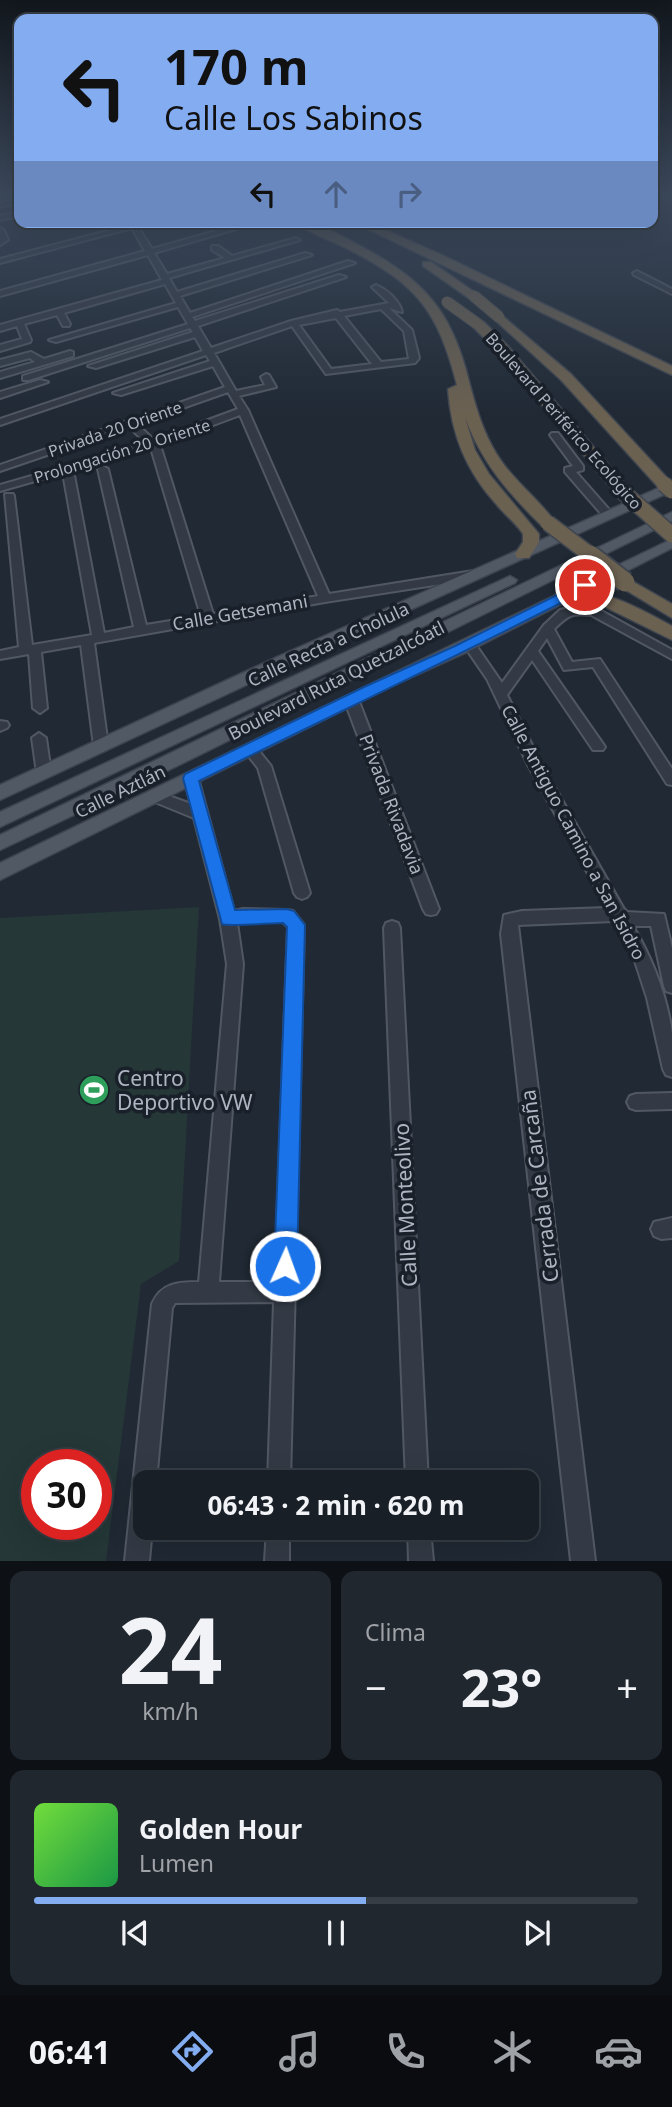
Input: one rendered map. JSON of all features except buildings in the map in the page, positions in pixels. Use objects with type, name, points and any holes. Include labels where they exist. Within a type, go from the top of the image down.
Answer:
[{"type":"highway","points":[[386,268],[428,300],[445,326]]},
{"type":"highway","name":"Boulevard Periférico Ecológico","points":[[399,268],[479,325],[509,356],[623,492],[672,539]]},
{"type":"highway","name":"Boulevard Periférico Ecológico","points":[[431,268],[474,296],[566,377],[669,487]]},
{"type":"highway","points":[[460,268],[672,371]]},
{"type":"highway","points":[[543,310],[498,300],[471,302],[449,312],[444,320],[477,430],[493,464],[515,492],[548,523],[625,582],[672,612]]},
{"type":"highway","points":[[575,325],[672,364]]},
{"type":"highway","points":[[458,370],[455,382],[456,407],[464,446],[480,474],[529,530],[531,542],[523,554]]},
{"type":"highway","points":[[564,595],[587,594],[604,598],[672,634]]},
{"type":"main road","name":"Calle Recta a Cholula","points":[[0,793],[283,661],[669,487]]},
{"type":"main road","name":"Calle Recta a Cholula","points":[[2,818],[672,504]]},
{"type":"main road","name":"Boulevard Ruta Quetzalcóatl","points":[[0,843],[135,781],[672,516]]},
{"type":"main road","points":[[594,553],[672,539]]},
{"type":"main road","name":"Calle Aztlán","points":[[0,872],[351,699],[469,645],[672,539]]},
{"type":"main road","points":[[411,626],[459,583]]},
{"type":"main road","points":[[383,658],[469,645]]},
{"type":"street","points":[[0,294],[94,268]]},
{"type":"street","points":[[159,268],[243,410],[325,598]]},
{"type":"street","points":[[0,328],[201,268]]},
{"type":"street","points":[[175,295],[265,268]]},
{"type":"street","points":[[0,375],[333,268]]},
{"type":"street","points":[[26,273],[40,283]]},
{"type":"street","points":[[637,273],[672,292]]},
{"type":"street","points":[[53,340],[187,314],[342,277]]},
{"type":"street","points":[[293,323],[329,372],[412,361],[415,358],[408,330],[396,304],[376,287]]},
{"type":"street","points":[[0,422],[293,323],[396,304]]},
{"type":"street","points":[[382,306],[408,330]]},
{"type":"street","points":[[59,311],[66,324]]},
{"type":"street","points":[[337,313],[379,366]]},
{"type":"street","points":[[26,378],[187,314]]},
{"type":"street","points":[[0,348],[27,340],[19,322]]},
{"type":"street","points":[[0,396],[198,333]]},
{"type":"street","points":[[0,363],[31,355],[41,362]]},
{"type":"street","points":[[118,393],[214,363]]},
{"type":"street","name":"Privada 20 Oriente","points":[[0,468],[231,391],[271,387],[266,377]]},
{"type":"street","name":"Prolongación 20 Oriente","points":[[5,492],[63,469],[155,444],[243,410]]},
{"type":"street","points":[[131,423],[155,444],[208,618]]},
{"type":"street","points":[[555,435],[579,468],[569,470],[608,516]]},
{"type":"street","points":[[45,453],[63,469],[93,638],[101,746]]},
{"type":"street","points":[[103,469],[141,630]]},
{"type":"street","points":[[5,492],[40,708]]},
{"type":"street","name":"Calle Getsemani","points":[[0,655],[481,573]]},
{"type":"street","points":[[501,694],[548,628],[564,613],[577,610],[594,612],[672,655]]},
{"type":"street","points":[[548,628],[568,667],[596,662],[672,779]]},
{"type":"street","name":"Calle Antiguo Camino a San Isidro","points":[[469,645],[493,678],[534,763],[641,954],[671,1060]]},
{"type":"street","points":[[531,650],[598,747]]},
{"type":"street","name":"Privada Rivadavia","points":[[351,699],[431,909]]},
{"type":"street","points":[[39,738],[44,773]]},
{"type":"street","points":[[250,749],[264,766],[302,893]]},
{"type":"street","points":[[191,778],[234,950],[235,983],[208,1292]]},
{"type":"street","points":[[155,796],[200,814]]},
{"type":"street","points":[[228,919],[243,915],[287,916],[293,919],[296,925],[279,1470]]},
{"type":"street","points":[[621,916],[658,919],[672,986]]},
{"type":"street","name":"Cerrada de Carcaña","points":[[583,1561],[509,934],[510,920],[522,917],[621,916]]},
{"type":"street","name":"Calle Monteolivo","points":[[392,928],[416,1470]]},
{"type":"street","points":[[636,1102],[672,1101]]},
{"type":"street","points":[[137,1561],[162,1304],[168,1296],[178,1292],[285,1292]]},
{"type":"street","points":[[277,1561],[278,1540]]},
{"type":"street","points":[[420,1540],[421,1561]]},
{"type":"shaded area","name":"Centro Deportivo VW","points":[[199,907],[179,1261],[141,1284],[112,1514],[112,1449],[21,1449],[21,1540],[109,1540],[106,1561],[0,1561],[0,918]]},
{"type":"place","name":"Centro Deportivo VW","points":[[94,1090]]},
{"type":"route","points":[[285,1266],[296,925],[293,919],[287,916],[243,915],[228,919],[191,778],[369,690],[460,649],[585,585]]}]
